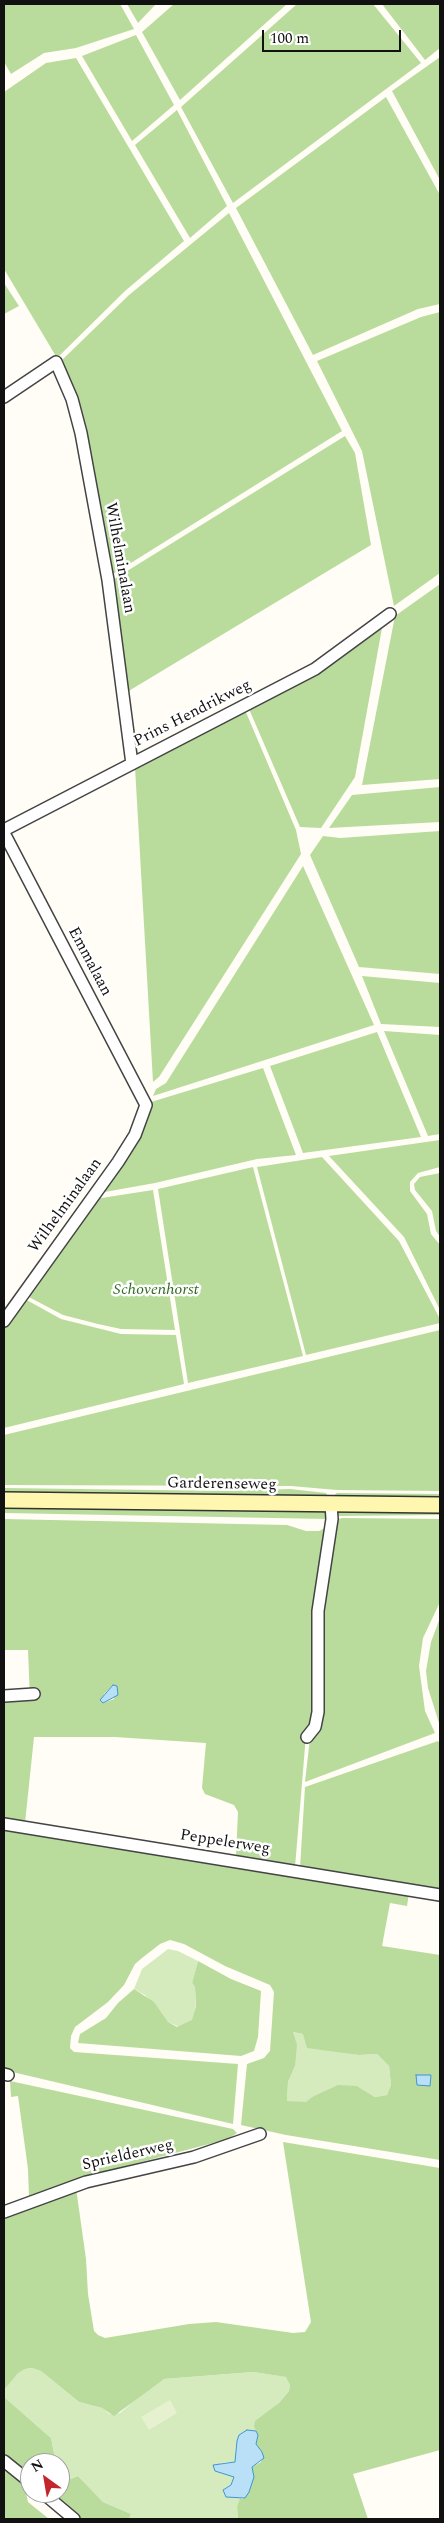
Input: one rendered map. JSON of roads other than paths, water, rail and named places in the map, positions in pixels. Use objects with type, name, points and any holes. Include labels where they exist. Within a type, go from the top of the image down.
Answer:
[{"type":"main road","name":"Garderenseweg","points":[[4,1500],[440,1505]]},
{"type":"street","name":"Wilhelminalaan","points":[[4,397],[56,362],[72,400],[81,433],[108,580],[132,764]]},
{"type":"street","name":"Prins Hendrikweg","points":[[4,832],[316,669],[390,614]]},
{"type":"street","name":"Emmalaan","points":[[4,832],[146,1105]]},
{"type":"street","name":"Wilhelminalaan","points":[[4,1322],[118,1162],[135,1135],[146,1105]]},
{"type":"street","points":[[308,1737],[314,1727],[318,1712],[318,1611],[332,1519],[331,1504]]},
{"type":"street","points":[[4,1696],[34,1694]]},
{"type":"street","name":"Peppelerweg","points":[[4,1824],[440,1895]]},
{"type":"street","name":"Sprielderweg","points":[[4,2212],[86,2182],[194,2157],[260,2134]]},
{"type":"street","points":[[4,2461],[20,2474]]},
{"type":"street","points":[[54,2503],[74,2519]]},
{"type":"water","points":[[113,1685],[117,1686],[118,1695],[103,1703],[100,1700]]},
{"type":"water","points":[[416,2075],[431,2075],[430,2086],[417,2085]]},
{"type":"water","points":[[247,2430],[256,2431],[258,2435],[256,2444],[264,2458],[252,2467],[254,2477],[245,2498],[226,2497],[223,2490],[231,2485],[234,2477],[215,2471],[213,2465],[235,2462],[239,2435]]},
{"type":"park label","name":"Schovenhorst","points":[[156,1291]]}]
